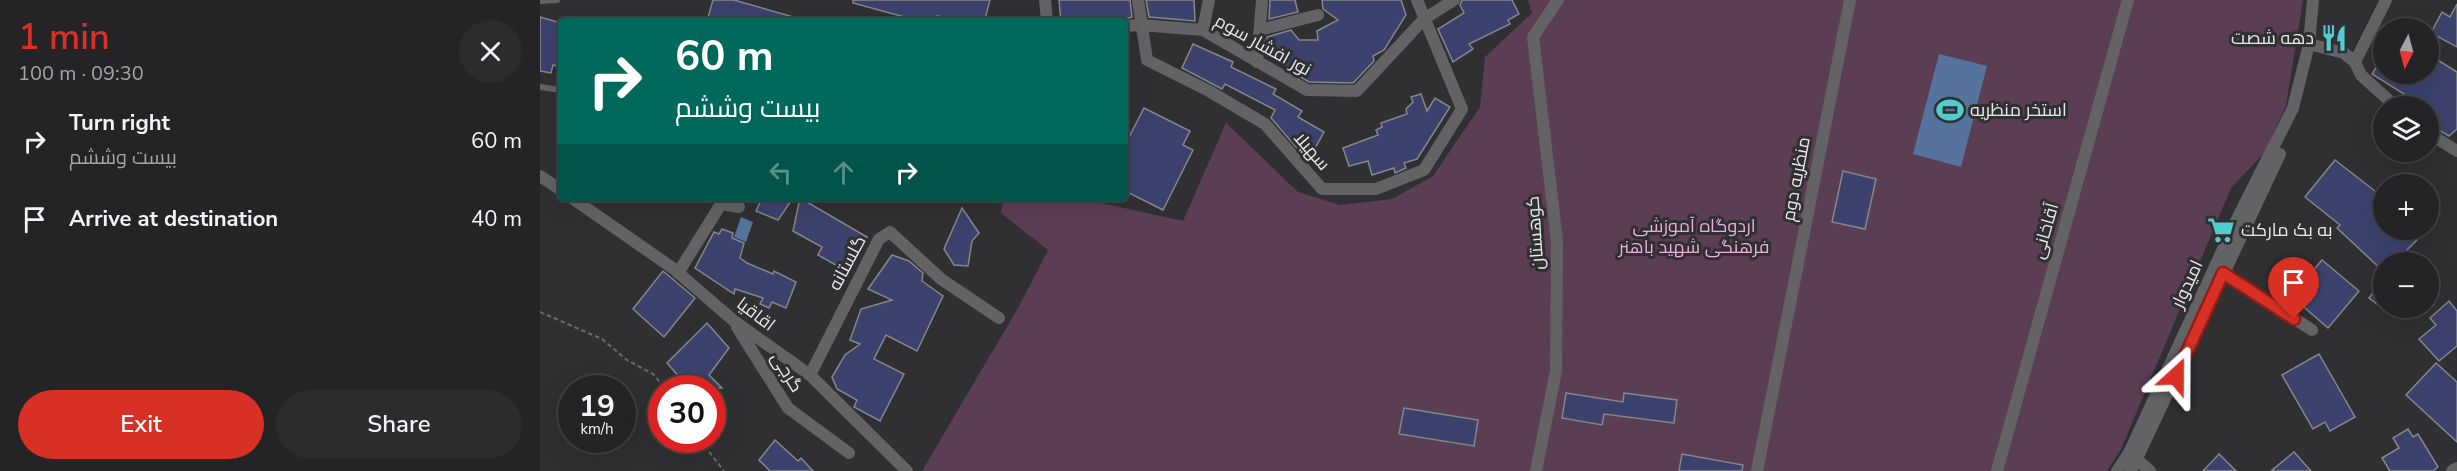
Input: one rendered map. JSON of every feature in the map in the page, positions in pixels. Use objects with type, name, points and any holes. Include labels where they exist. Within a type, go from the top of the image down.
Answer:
[{"type":"street","points":[[1045,0],[1047,18]]},
{"type":"street","points":[[1138,0],[1140,25]]},
{"type":"street","points":[[1203,30],[1209,0]]},
{"type":"street","points":[[1257,62],[1262,0]]},
{"type":"street","name":"سهیلا","points":[[1140,25],[1147,60],[1209,91],[1264,124],[1322,189],[1376,189],[1424,170],[1462,109],[1417,0]]},
{"type":"street","name":"نور افشار سوم","points":[[1128,27],[1140,25],[1203,30],[1307,90],[1357,91],[1424,19],[1454,0]]},
{"type":"street","name":"کوهستان","points":[[1536,471],[1556,371],[1557,241],[1533,38],[1558,0]]},
{"type":"street","name":"منظریه دوم","points":[[1757,471],[1850,0]]},
{"type":"street","name":"آقاخانی","points":[[1997,471],[2128,0]]},
{"type":"street","name":"امیدوار","points":[[2118,471],[2134,456],[2223,273],[2297,110],[2313,45],[2313,0]]},
{"type":"street","points":[[2355,62],[2386,0]]},
{"type":"street","points":[[1260,30],[1318,15]]},
{"type":"street","points":[[2313,45],[2344,53],[2355,62],[2361,75],[2384,96]]},
{"type":"street","name":"امیدوار","points":[[2131,471],[2134,456],[2235,224],[2297,110]]},
{"type":"street","points":[[2439,140],[2457,151]]},
{"type":"street","points":[[540,176],[558,188]]},
{"type":"street","name":"اقاقیا","points":[[576,201],[678,273],[734,321],[810,375],[907,471]]},
{"type":"street","points":[[678,273],[721,204],[739,207]]},
{"type":"street","name":"گلستانه","points":[[810,375],[879,239],[890,232],[941,279],[999,318]]},
{"type":"street","points":[[2223,273],[2312,330]]},
{"type":"street","name":"گرجی","points":[[734,321],[788,408],[849,453]]},
{"type":"street","points":[[2134,456],[2150,471]]},
{"type":"street","points":[[2452,471],[2457,468]]},
{"type":"lane","points":[[540,1],[557,0]]},
{"type":"lane","points":[[540,87],[558,90]]},
{"type":"path","points":[[540,312],[602,339],[627,360],[654,375]]},
{"type":"path","points":[[710,453],[724,471]]},
{"type":"green space","name":"اردوگاه آموزشی فرهنگی شهید باهنر","points":[[1528,0],[2303,0],[2286,105],[2265,152],[2231,188],[2121,449],[2107,471],[922,471],[1018,308],[1048,250],[1001,213],[1003,201],[1093,201],[1183,221],[1226,123],[1298,192],[1340,205],[1392,199],[1433,176],[1480,107],[1485,57],[1532,13]]},
{"type":"water","name":"استخر منظریه","points":[[1939,54],[1987,66],[1961,167],[1913,154]]},
{"type":"water","points":[[741,217],[753,222],[746,242],[734,237]]},
{"type":"building","points":[[713,0],[734,0],[797,18],[708,18]]},
{"type":"building","points":[[853,0],[990,0],[985,18],[937,16],[936,18],[908,18],[853,3]]},
{"type":"building","points":[[1059,0],[1130,0],[1132,17],[1128,18],[1061,18]]},
{"type":"building","points":[[1146,0],[1194,0],[1195,21],[1149,17]]},
{"type":"building","points":[[1270,0],[1295,0],[1298,12],[1269,19]]},
{"type":"building","points":[[1322,0],[1401,0],[1406,15],[1384,50],[1373,56],[1374,61],[1353,83],[1309,82],[1294,73],[1267,46],[1267,37],[1291,30],[1299,40],[1318,40],[1317,31],[1338,20],[1323,9]]},
{"type":"building","points":[[1462,0],[1512,0],[1519,14],[1508,20],[1510,24],[1469,44],[1473,49],[1453,62],[1438,29],[1464,13],[1460,5]]},
{"type":"building","points":[[2457,4],[2457,47],[2439,37],[2439,18],[2442,12],[2450,17]]},
{"type":"building","points":[[540,17],[558,22],[558,66],[553,65],[551,73],[540,71]]},
{"type":"building","points":[[1193,44],[1233,62],[1231,67],[1276,89],[1273,94],[1302,111],[1298,117],[1324,132],[1308,161],[1271,118],[1275,110],[1225,84],[1222,89],[1182,68]]},
{"type":"building","points":[[2439,61],[2457,72],[2457,129],[2449,136],[2439,130],[2439,96],[2407,96],[2388,84],[2439,84]]},
{"type":"building","points":[[1421,94],[1427,111],[1435,98],[1450,107],[1417,159],[1404,163],[1406,168],[1395,173],[1394,168],[1372,175],[1368,161],[1349,166],[1343,148],[1378,135],[1376,130],[1382,127],[1381,123],[1407,114],[1406,109],[1413,102],[1411,97]]},
{"type":"building","points":[[1144,108],[1190,131],[1183,145],[1193,150],[1163,210],[1128,192],[1128,139]]},
{"type":"building","points":[[2335,160],[2373,189],[2373,240],[2417,240],[2405,252],[2373,252],[2373,262],[2337,228],[2340,225],[2305,197]]},
{"type":"building","points":[[1843,171],[1876,179],[1865,229],[1832,222]]},
{"type":"building","points":[[761,201],[791,201],[778,220],[756,211]]},
{"type":"building","points":[[799,201],[805,201],[867,237],[854,264],[845,261],[841,268],[818,255],[822,247],[793,231]]},
{"type":"building","points":[[962,208],[979,233],[972,241],[968,266],[954,265],[944,249]]},
{"type":"building","points":[[722,229],[733,233],[732,238],[744,243],[740,258],[747,263],[773,274],[774,271],[796,282],[786,308],[772,302],[769,308],[760,304],[763,298],[735,289],[734,294],[695,268],[714,232],[719,234]]},
{"type":"building","points":[[892,255],[909,261],[923,273],[922,281],[943,296],[917,351],[886,335],[874,359],[904,374],[880,421],[854,407],[857,400],[837,389],[832,377],[845,355],[860,344],[850,340],[861,309],[892,300],[868,289]]},
{"type":"building","points":[[2322,260],[2359,291],[2328,328],[2291,296]]},
{"type":"building","points":[[663,271],[695,298],[664,337],[633,309]]},
{"type":"building","points":[[2449,301],[2457,311],[2457,346],[2439,361],[2419,339],[2436,325],[2430,318],[2439,318],[2439,310]]},
{"type":"building","points":[[707,323],[729,348],[709,375],[678,375],[667,363]]},
{"type":"building","points":[[2319,354],[2355,417],[2330,431],[2325,422],[2313,429],[2282,375]]},
{"type":"building","points":[[2436,363],[2457,382],[2457,442],[2406,395]]},
{"type":"building","points":[[1566,393],[1623,402],[1624,393],[1677,400],[1674,423],[1604,414],[1602,425],[1562,418]]},
{"type":"building","points":[[1404,408],[1478,420],[1474,446],[1399,434]]},
{"type":"building","points":[[2408,429],[2413,437],[2418,434],[2438,467],[2433,471],[2390,471],[2382,458],[2399,448],[2393,438]]},
{"type":"building","points":[[775,440],[798,461],[801,458],[813,471],[770,471],[759,460]]},
{"type":"building","points":[[2294,452],[2311,471],[2271,471]]},
{"type":"building","points":[[1682,454],[1743,465],[1742,471],[1679,471]]},
{"type":"building","points":[[2219,454],[2236,471],[2203,471]]},
{"type":"place","name":"دهه شصت","points":[[2334,38]]},
{"type":"place","name":"استخر منظریه","points":[[1950,110]]},
{"type":"place","name":"به بک مارکت","points":[[2221,230]]},
{"type":"route","points":[[2176,376],[2223,273],[2294,319]]}]
